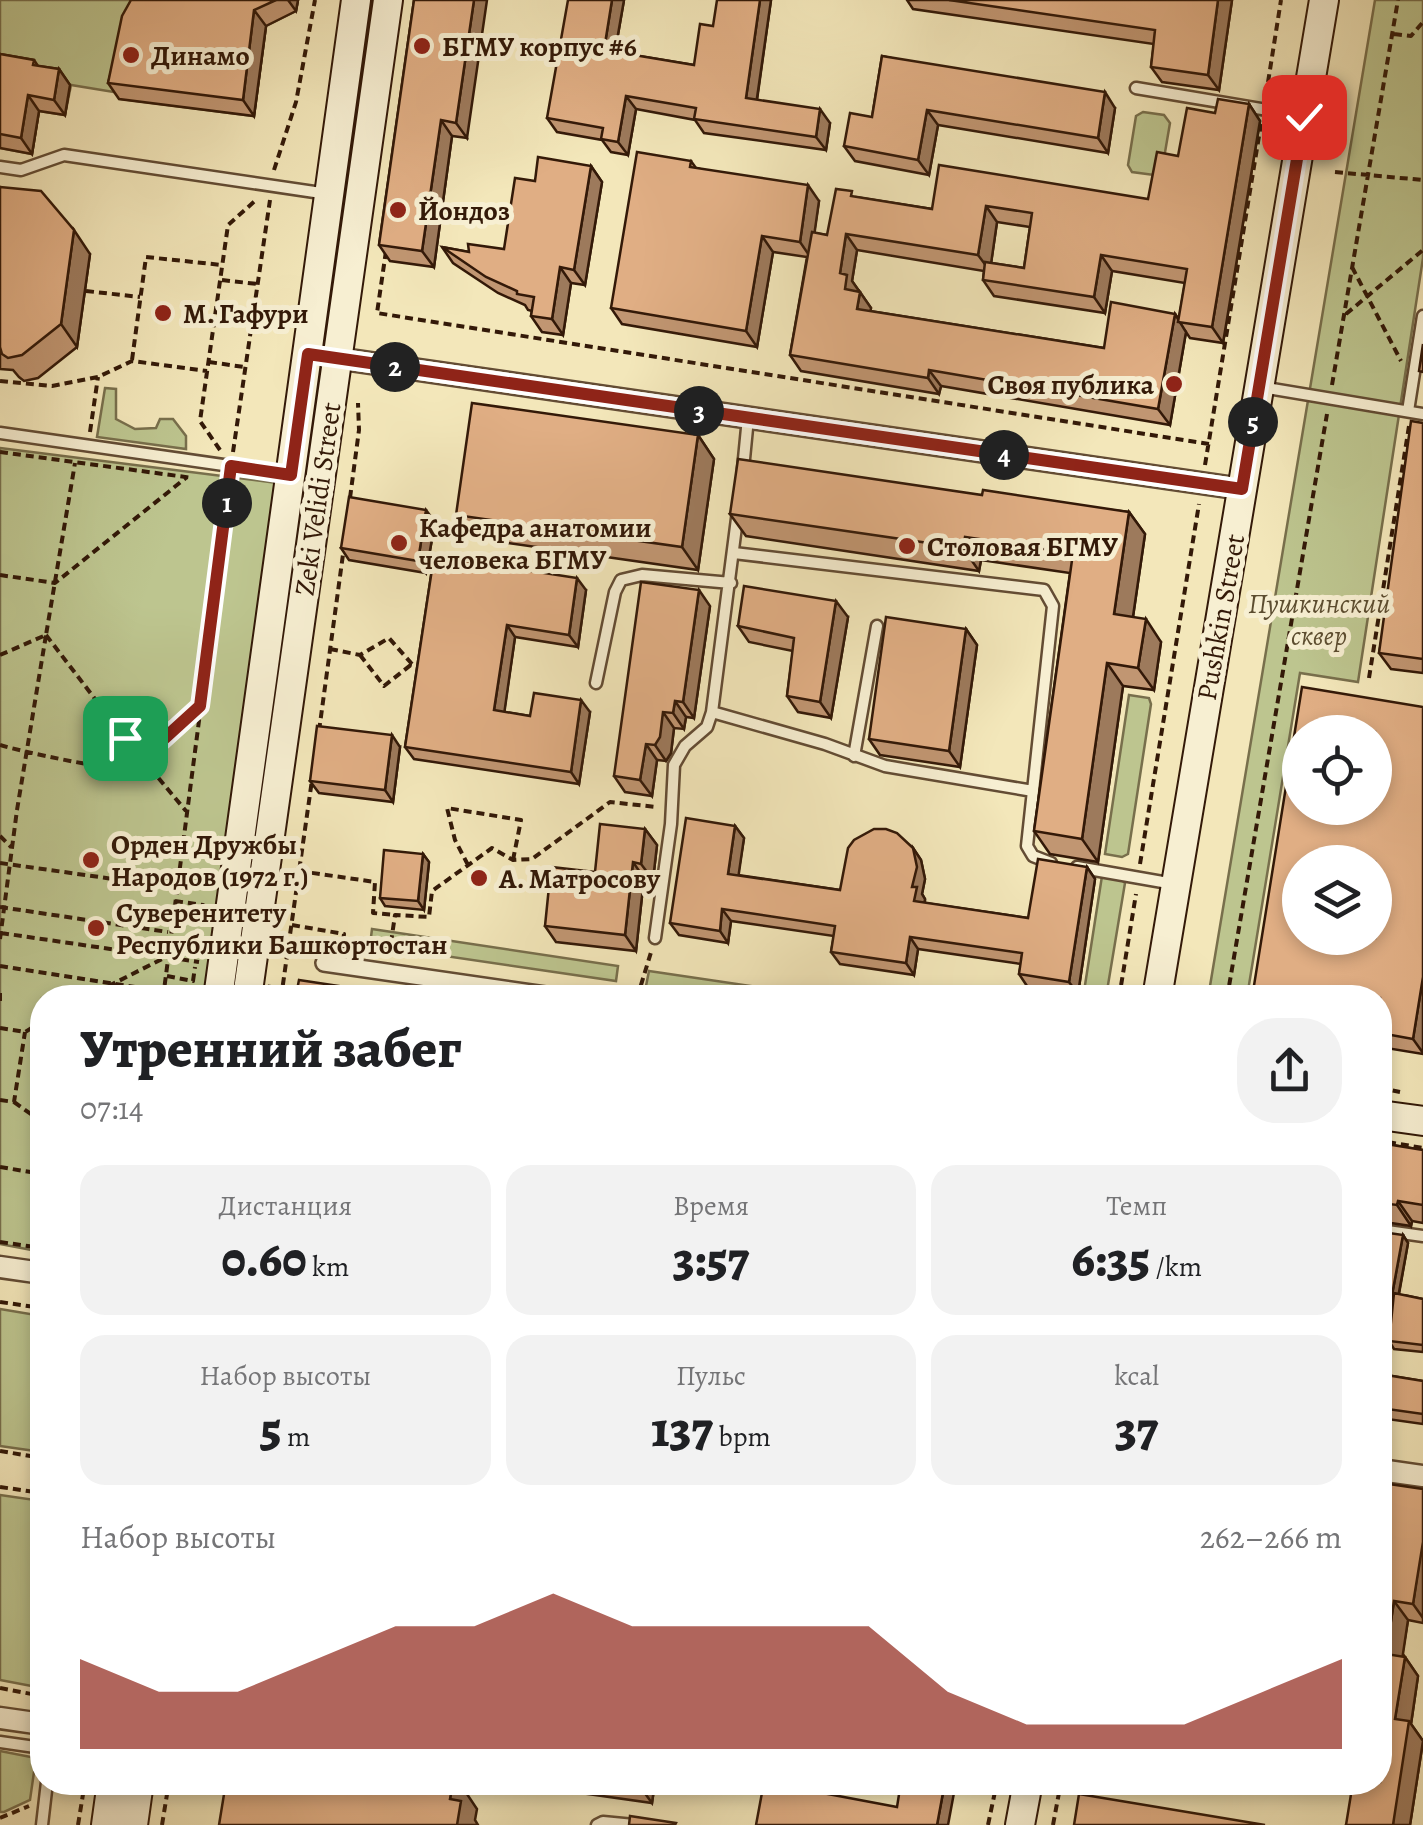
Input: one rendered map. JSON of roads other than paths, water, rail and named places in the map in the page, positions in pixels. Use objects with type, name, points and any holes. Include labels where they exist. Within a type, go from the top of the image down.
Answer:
[{"type":"main road","name":"Zeki Velidi Street","points":[[220,985],[356,0]]},
{"type":"main road","name":"Zeki Velidi Street","points":[[249,985],[388,0]]},
{"type":"main road","name":"Pushkin Street","points":[[1159,985],[1324,0]]},
{"type":"main road","points":[[1392,1116],[1423,1121]]},
{"type":"main road","points":[[106,1825],[110,1795]]},
{"type":"main road","points":[[133,1825],[136,1795]]},
{"type":"main road","points":[[1020,1825],[1026,1795]]},
{"type":"street","points":[[308,354],[1242,489]]},
{"type":"street","points":[[332,964],[437,985]]},
{"type":"street","points":[[0,1267],[30,1272]]},
{"type":"street","points":[[1392,1472],[1423,1476]]},
{"type":"street","points":[[0,1718],[30,1722]]},
{"type":"lane","points":[[1136,88],[1304,117]]},
{"type":"lane","points":[[0,167],[21,170],[64,155],[329,194]]},
{"type":"lane","points":[[1408,411],[1423,316]]},
{"type":"lane","points":[[1259,387],[1423,414]]},
{"type":"lane","points":[[741,486],[748,418]]},
{"type":"lane","points":[[0,433],[291,475]]},
{"type":"lane","points":[[655,938],[674,765],[685,746],[707,727],[712,712],[732,582],[739,503]]},
{"type":"lane","points":[[734,553],[1044,590],[1053,606],[1027,846],[1040,861],[1176,884]]},
{"type":"lane","points":[[596,683],[615,592],[621,580],[642,574],[732,582]]},
{"type":"lane","points":[[854,756],[876,626]]},
{"type":"lane","points":[[712,712],[886,766],[1033,791]]},
{"type":"lane","points":[[1392,1232],[1423,1236]]},
{"type":"lane","points":[[0,1742],[30,1746]]},
{"type":"lane","points":[[42,1825],[45,1795]]},
{"type":"lane","points":[[597,1825],[634,1825]]},
{"type":"place","name":"БГМУ корпус #6","points":[[422,46]]},
{"type":"place","name":"Динамо","points":[[131,55]]},
{"type":"place","name":"Йондоз","points":[[398,210]]},
{"type":"place","name":"М. Гафури","points":[[163,313]]},
{"type":"place","name":"Своя публика","points":[[1174,384]]},
{"type":"place","name":"Кафедра анатомии человека БГМУ","points":[[399,543]]},
{"type":"place","name":"Столовая БГМУ","points":[[907,546]]},
{"type":"place","name":"Орден Дружбы Народов (1972 г.)","points":[[91,860]]},
{"type":"place","name":"А. Матросову","points":[[479,878]]},
{"type":"place","name":"Суверенитету Республики Башкортостан","points":[[96,928]]},
{"type":"park label","name":"Пушкинский сквер","points":[[1319,619]]}]
